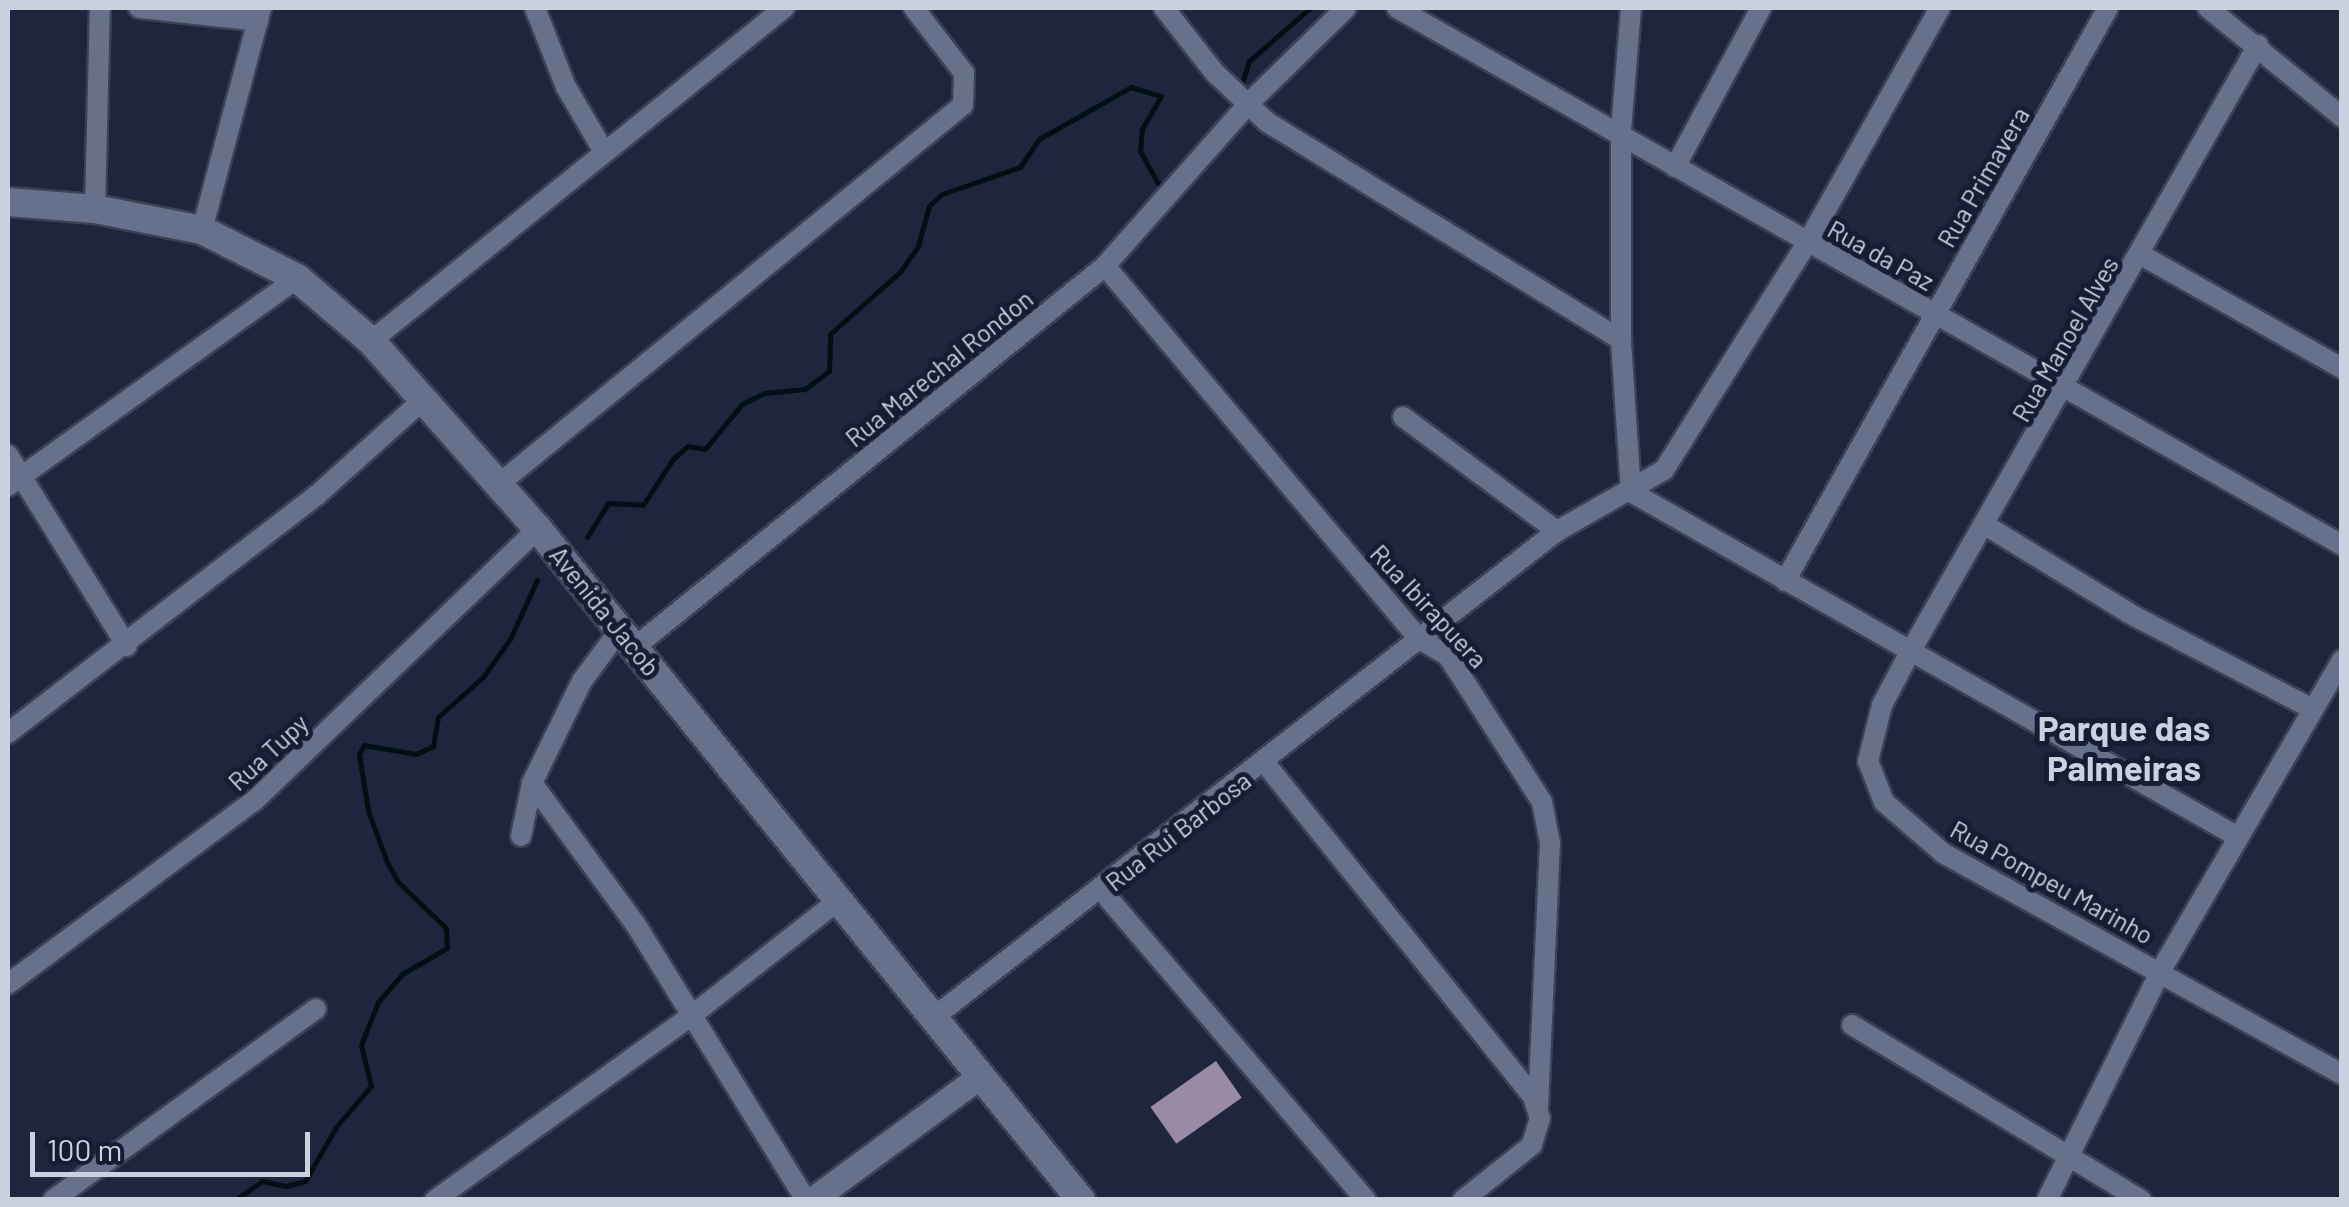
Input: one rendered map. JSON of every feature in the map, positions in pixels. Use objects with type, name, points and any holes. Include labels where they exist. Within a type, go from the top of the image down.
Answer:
[{"type":"main road","name":"Avenida Jacob","points":[[8,202],[96,210],[202,230],[297,278],[371,342],[538,528],[1081,1200]]},
{"type":"street","points":[[96,210],[100,8]]},
{"type":"street","points":[[139,8],[260,14],[202,230]]},
{"type":"street","points":[[535,8],[566,86],[603,150]]},
{"type":"street","points":[[371,342],[603,150],[784,8]]},
{"type":"street","points":[[499,484],[954,113],[966,97],[964,73],[914,8]]},
{"type":"street","points":[[1164,8],[1215,73],[1323,161],[1621,340]]},
{"type":"street","name":"Rua Marechal Rondon","points":[[521,836],[532,783],[582,681],[627,639],[1105,266],[1250,102],[1346,8]]},
{"type":"street","name":"Rua da Paz","points":[[1397,8],[1530,88],[1622,130],[1675,167],[2342,545]]},
{"type":"street","points":[[1631,8],[1622,130],[1621,340],[1631,492],[1909,654],[2238,838]]},
{"type":"street","points":[[1675,167],[1761,8]]},
{"type":"street","name":"Rua Rui Barbosa","points":[[933,1018],[1102,891],[1558,531],[1631,492],[1670,464],[1807,243],[1940,8]]},
{"type":"street","name":"Rua Primavera","points":[[1785,581],[2108,8]]},
{"type":"street","points":[[2209,8],[2340,113]]},
{"type":"street","name":"Rua Manoel Alves","points":[[1909,654],[2143,256],[2258,45]]},
{"type":"street","points":[[2143,256],[2342,368]]},
{"type":"street","name":"Rua Ibirapuera","points":[[1105,266],[1418,638],[1448,656],[1542,802],[1550,843],[1538,1108],[1532,1145],[1463,1200]]},
{"type":"street","points":[[14,482],[297,278]]},
{"type":"street","points":[[8,733],[127,646],[317,495],[423,400]]},
{"type":"street","points":[[1403,417],[1558,531]]},
{"type":"street","points":[[8,455],[14,482],[127,646]]},
{"type":"street","points":[[1986,525],[2136,617],[2313,709]]},
{"type":"street","name":"Rua Tupy","points":[[8,984],[255,800],[538,528]]},
{"type":"street","name":"Rua Pompeu Marinho","points":[[1909,654],[1872,731],[1868,761],[1884,802],[1943,853],[2161,970],[2342,1074]]},
{"type":"street","points":[[2047,1200],[2161,970],[2342,660]]},
{"type":"street","points":[[1264,762],[1538,1108]]},
{"type":"street","points":[[532,783],[610,884],[809,1200],[980,1076]]},
{"type":"street","points":[[1102,891],[1366,1200]]},
{"type":"street","points":[[435,1200],[691,1016],[840,900]]},
{"type":"street","points":[[53,1200],[316,1009]]},
{"type":"street","points":[[1852,1025],[2141,1200]]},
{"type":"building","points":[[1216,1061],[1242,1098],[1176,1144],[1150,1107]]},
{"type":"waterway","points":[[1240,90],[1249,61],[1310,8]]},
{"type":"waterway","points":[[587,537],[608,503],[643,505],[673,459],[688,446],[705,449],[742,404],[765,393],[805,389],[829,371],[830,334],[900,272],[918,246],[929,206],[942,194],[1020,167],[1039,139],[1131,87],[1161,96],[1142,129],[1140,151],[1158,183],[1169,185]]},
{"type":"waterway","points":[[1179,168],[1218,124]]},
{"type":"waterway","points":[[235,1200],[262,1181],[286,1186],[305,1181],[336,1127],[371,1086],[361,1045],[378,1002],[402,974],[447,948],[446,928],[398,882],[387,862],[368,811],[359,754],[364,745],[416,754],[433,746],[438,717],[483,677],[510,639],[537,580]]},
{"type":"district","name":"Parque das Palmeiras","points":[[2124,747]]}]
